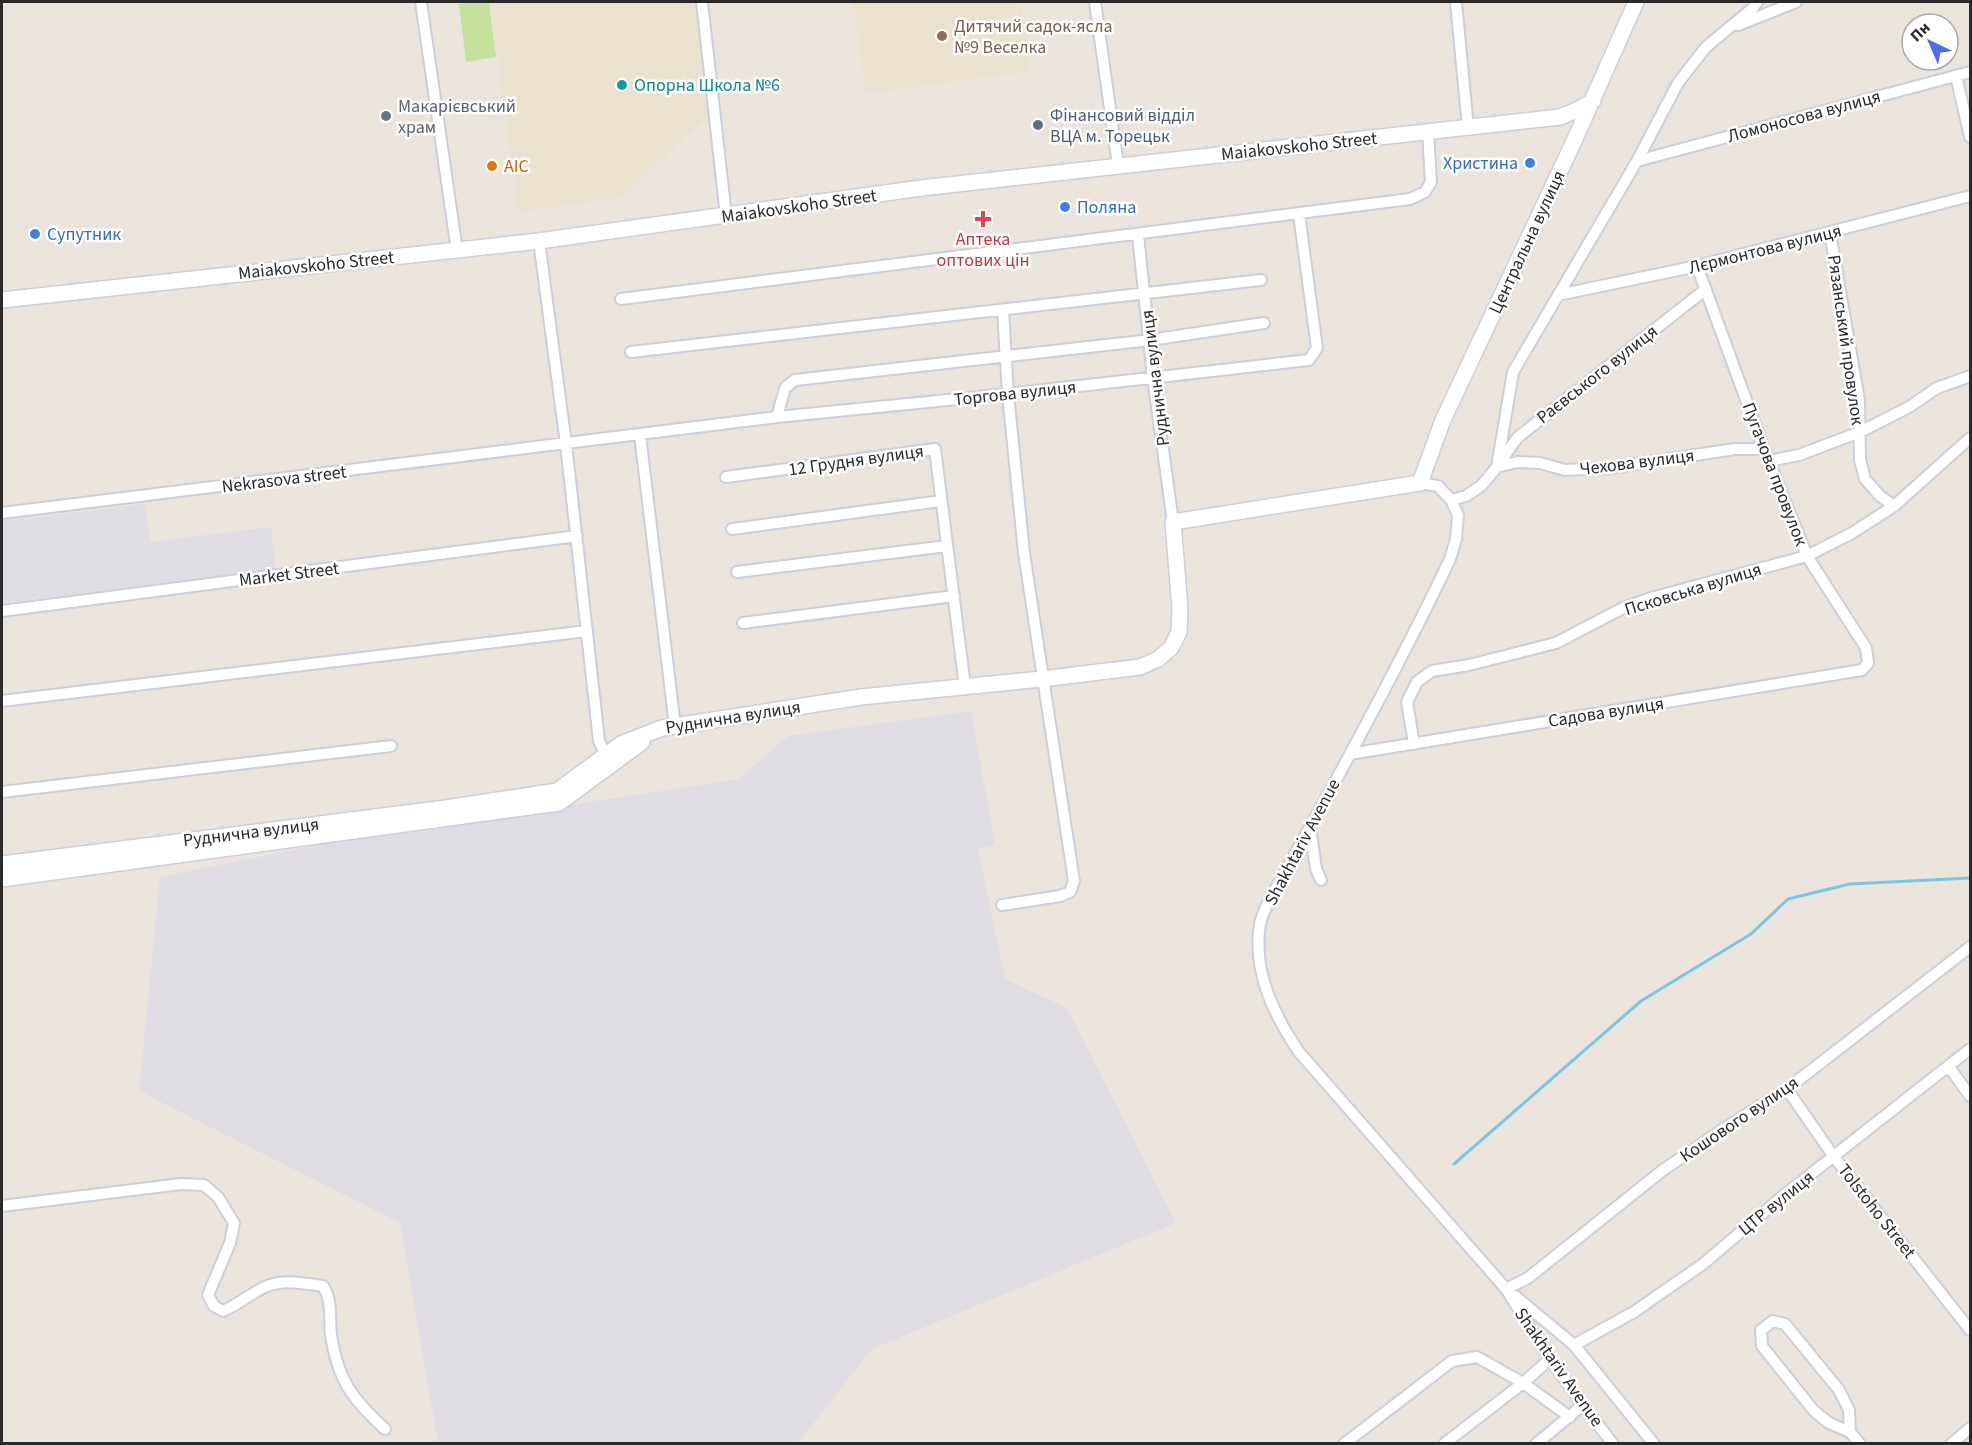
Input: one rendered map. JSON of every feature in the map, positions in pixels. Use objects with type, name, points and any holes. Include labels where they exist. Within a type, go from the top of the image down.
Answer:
[{"type":"main road","name":"Центральна вулиця","points":[[1420,483],[1443,420],[1593,101],[1636,2]]},
{"type":"main road","name":"Maiakovskoho Street","points":[[2,300],[457,251],[909,190],[1560,117],[1593,101]]},
{"type":"main road","points":[[1173,522],[1420,483]]},
{"type":"main road","name":"Руднична вулиця","points":[[2,864],[446,808],[557,790],[621,744],[668,727],[861,697],[1140,667],[1158,659],[1171,648],[1179,633],[1180,609],[1173,522]]},
{"type":"main road","points":[[2,879],[559,803],[668,727]]},
{"type":"street","points":[[421,2],[457,251]]},
{"type":"street","points":[[702,2],[726,216]]},
{"type":"street","points":[[1095,2],[1118,165]]},
{"type":"street","points":[[1456,2],[1468,128]]},
{"type":"street","points":[[1420,483],[1438,486],[1451,500],[1467,495],[1481,486],[1497,467],[1513,372],[1637,161],[1678,83],[1707,47],[1757,2]]},
{"type":"street","points":[[1729,28],[1796,2]]},
{"type":"street","name":"Ломоносова вулиця","points":[[1637,161],[1971,72]]},
{"type":"street","points":[[1956,76],[1971,137]]},
{"type":"street","points":[[621,299],[1410,199],[1425,192],[1431,182],[1428,132]]},
{"type":"street","name":"Лєрмонтова вулиця","points":[[1558,295],[1697,266],[1971,196]]},
{"type":"street","name":"Торгова вулиця","points":[[640,435],[777,417],[1309,360],[1317,348],[1299,214]]},
{"type":"street","name":"Рязанський провулок","points":[[1830,233],[1859,400],[1860,460],[1865,479],[1880,496],[1894,506]]},
{"type":"street","name":"Руднична вулиця","points":[[1137,235],[1153,378],[1173,522]]},
{"type":"street","points":[[539,241],[566,444],[599,741],[606,755]]},
{"type":"street","name":"Пугачова провулок","points":[[1697,266],[1764,449],[1807,556],[1866,648],[1868,663],[1862,670]]},
{"type":"street","points":[[631,352],[1260,280]]},
{"type":"street","name":"Раєвського вулиця","points":[[1497,467],[1518,438],[1706,289]]},
{"type":"street","points":[[1002,905],[1060,896],[1070,892],[1074,881],[1024,553],[1008,394],[1003,310]]},
{"type":"street","points":[[777,417],[785,388],[795,380],[1150,340],[1264,323]]},
{"type":"street","points":[[1769,461],[1799,455],[1860,432],[1909,407],[1937,388],[1971,376]]},
{"type":"street","points":[[640,435],[668,727]]},
{"type":"street","name":"Nekrasova street","points":[[2,513],[640,435]]},
{"type":"street","name":"Псковська вулиця","points":[[1414,744],[1407,702],[1418,682],[1431,672],[1556,644],[1623,608],[1651,598],[1807,556],[1852,533],[1894,506],[1971,438]]},
{"type":"street","name":"12 Грудня вулиця","points":[[726,477],[935,449],[965,687]]},
{"type":"street","name":"Чехова вулиця","points":[[1497,467],[1517,462],[1540,463],[1565,470],[1610,468],[1735,449],[1764,449]]},
{"type":"street","name":"Shakhtariv Avenue","points":[[1451,500],[1458,515],[1456,538],[1450,559],[1350,754],[1260,922],[1259,964],[1272,1003],[1285,1031],[1299,1052],[1506,1289],[1550,1359],[1583,1406],[1613,1443]]},
{"type":"street","points":[[732,529],[942,501]]},
{"type":"street","name":"Market Street","points":[[2,611],[577,536]]},
{"type":"street","points":[[737,572],[947,546]]},
{"type":"street","points":[[743,623],[954,596]]},
{"type":"street","points":[[2,701],[587,631]]},
{"type":"street","name":"Садова вулиця","points":[[1350,754],[1862,670]]},
{"type":"street","points":[[2,792],[391,746]]},
{"type":"street","points":[[1310,826],[1316,868],[1321,880]]},
{"type":"street","name":"Кошового вулиця","points":[[1506,1289],[1528,1278],[1663,1170],[1787,1089],[1971,946]]},
{"type":"street","name":"ЦТР вулиця","points":[[1574,1345],[1634,1312],[1703,1264],[1783,1197],[1971,1048]]},
{"type":"street","points":[[1949,1067],[1971,1096]]},
{"type":"street","name":"Tolstoho Street","points":[[1787,1089],[1834,1157],[1971,1330]]},
{"type":"street","points":[[2,1206],[181,1184],[204,1185],[218,1197],[234,1223],[230,1243],[208,1295],[214,1306],[223,1311],[269,1285],[294,1282],[323,1286],[329,1296],[331,1335],[340,1373],[349,1391],[362,1408],[386,1429]]},
{"type":"street","name":"Shakhtariv Avenue","points":[[1506,1289],[1574,1345],[1654,1443]]},
{"type":"street","points":[[1850,1432],[1849,1410],[1839,1390],[1785,1324],[1773,1321],[1761,1330],[1762,1346],[1815,1411],[1829,1423],[1850,1432],[1860,1443]]},
{"type":"street","points":[[1344,1443],[1452,1361],[1477,1356],[1523,1383],[1570,1417]]},
{"type":"street","points":[[1444,1443],[1523,1383],[1550,1359]]},
{"type":"street","points":[[1536,1443],[1583,1406]]},
{"type":"street","points":[[1951,1443],[1971,1428]]},
{"type":"shaded area","points":[[490,2],[702,2],[709,115],[624,195],[617,198],[518,212]]},
{"type":"shaded area","name":"Дитячий садок-ясла №9 Веселка","points":[[853,2],[1021,2],[1030,71],[866,94]]},
{"type":"shaded area","points":[[145,504],[150,542],[271,527],[276,569],[2,603],[2,521]]},
{"type":"shaded area","points":[[971,711],[995,845],[978,849],[1005,979],[1067,1008],[1176,1223],[872,1349],[798,1443],[438,1443],[400,1223],[139,1091],[160,877],[342,840],[739,779],[788,736]]},
{"type":"green space","points":[[489,2],[496,57],[466,62],[459,4]]},
{"type":"waterway","points":[[1454,1164],[1641,1001],[1751,934],[1788,899],[1850,884],[1970,878]]},
{"type":"place","name":"Дитячий садок-ясла №9 Веселка","points":[[942,36]]},
{"type":"place","name":"Опорна Школа №6","points":[[622,85]]},
{"type":"place","name":"Макарієвський храм","points":[[386,116]]},
{"type":"place","name":"Фінансовий відділ ВЦА м. Торецьк","points":[[1038,125]]},
{"type":"place","name":"Христина","points":[[1530,163]]},
{"type":"place","name":"АІС","points":[[492,166]]},
{"type":"place","name":"Поляна","points":[[1065,207]]},
{"type":"place","name":"Аптека оптових цін","points":[[983,219]]},
{"type":"place","name":"Супутник","points":[[35,234]]}]
